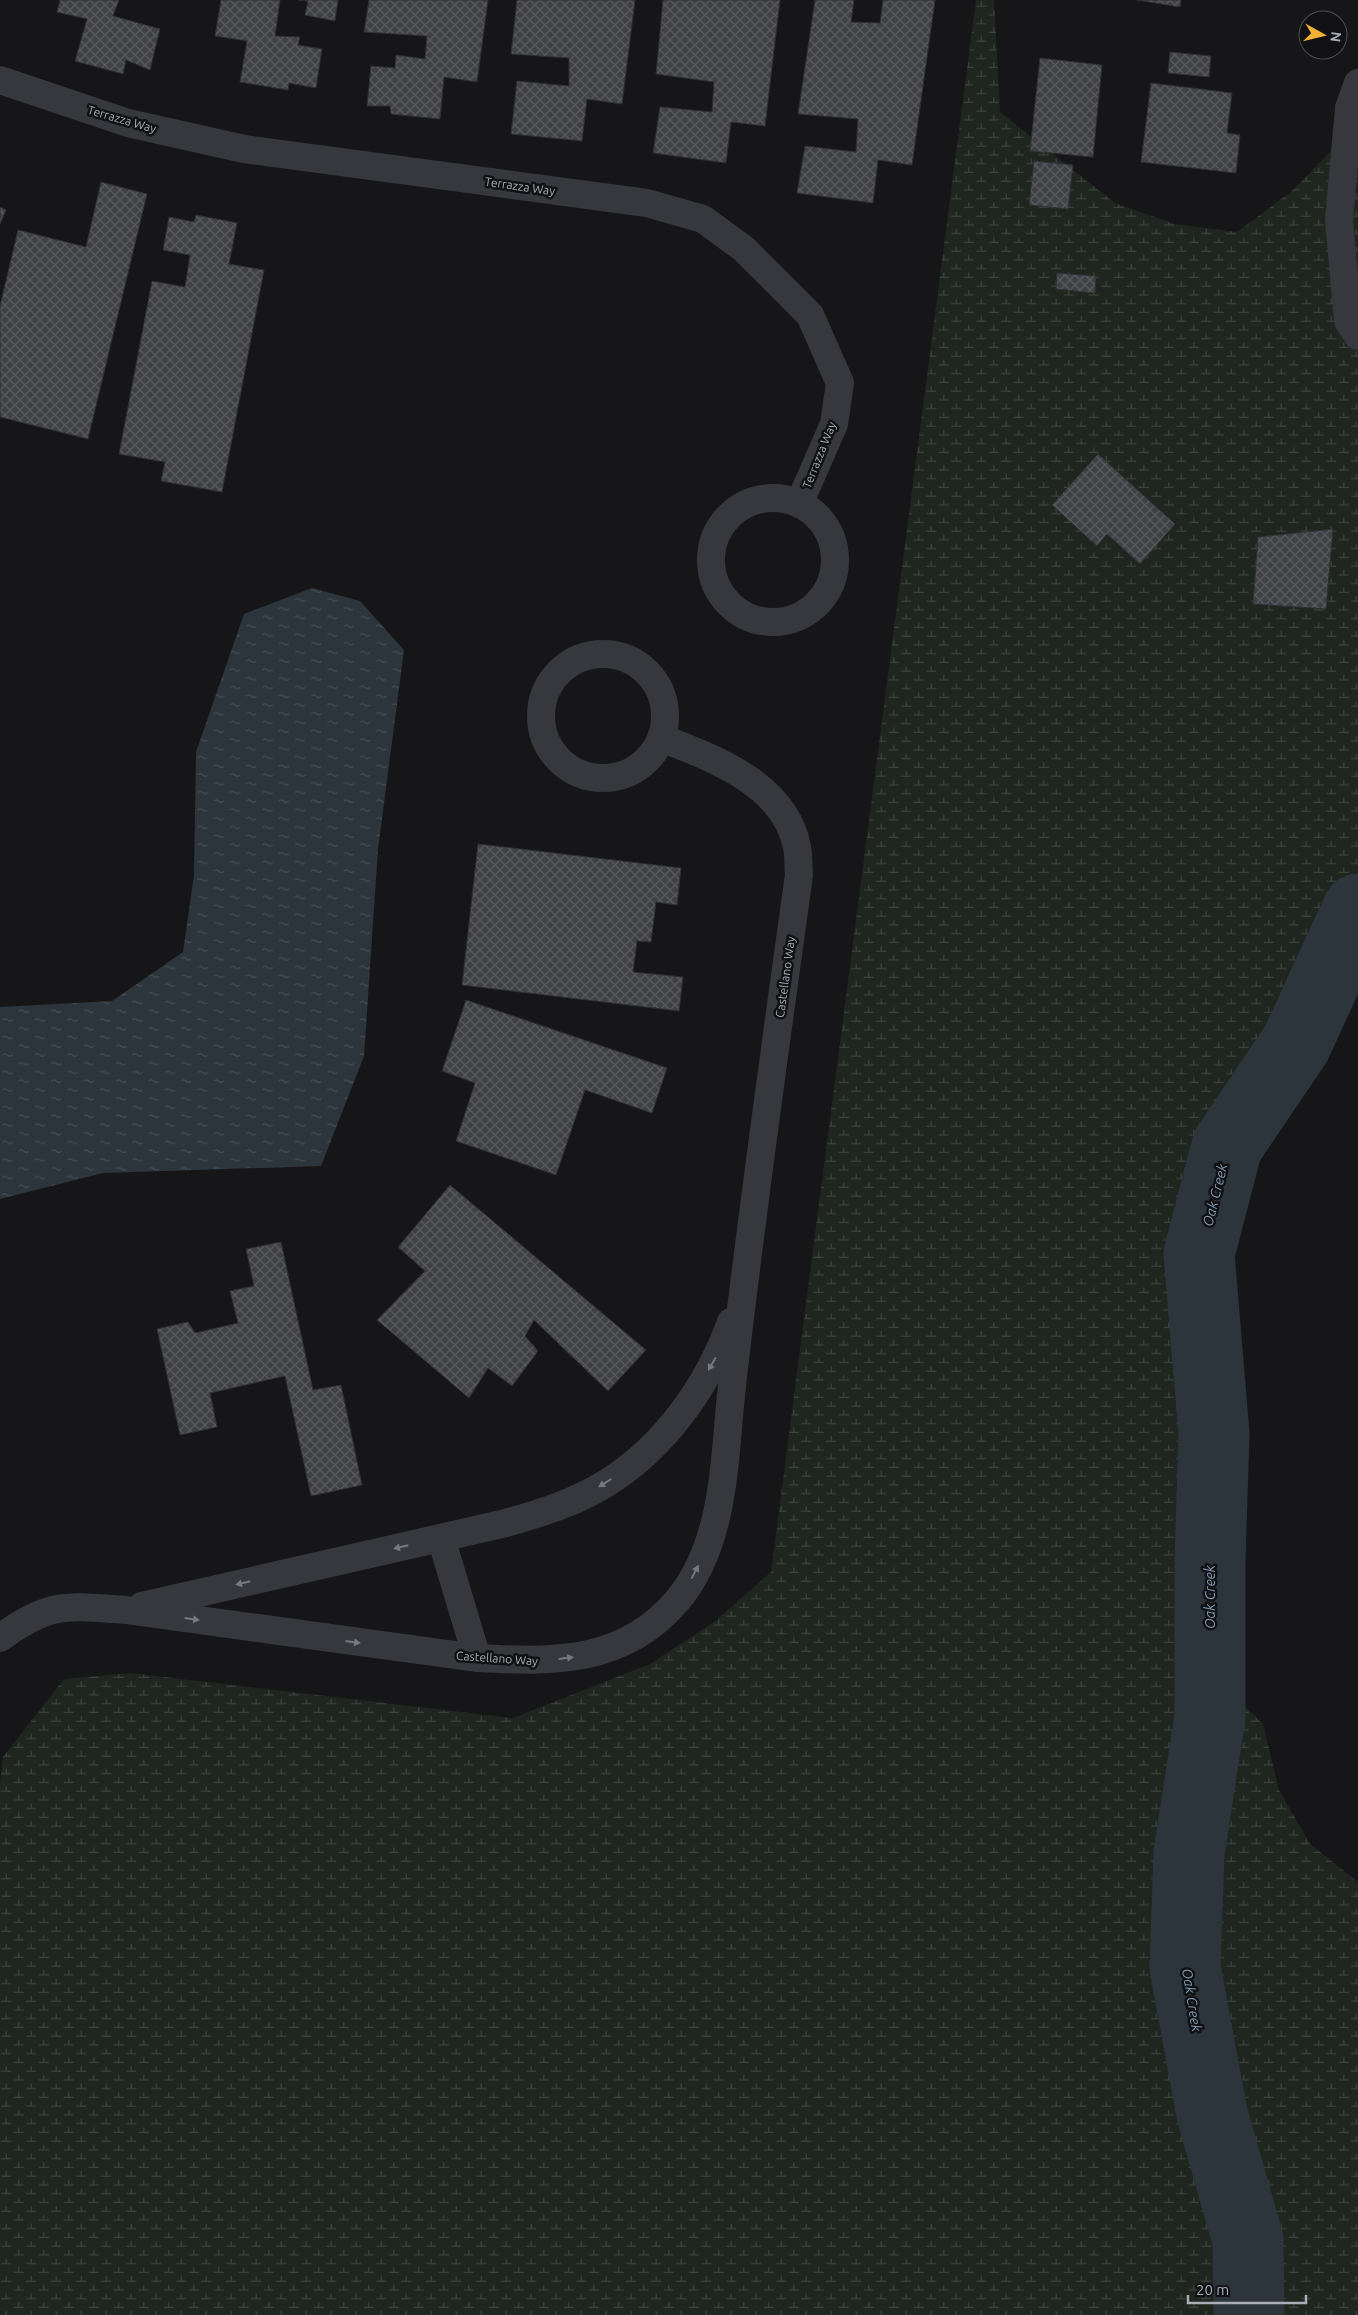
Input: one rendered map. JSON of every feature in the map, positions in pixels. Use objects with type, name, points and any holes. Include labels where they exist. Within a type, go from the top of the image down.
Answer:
[{"type":"street","name":"Terrazza Way","points":[[0,80],[128,123],[244,149],[647,203],[703,220],[744,249],[810,315],[840,383],[834,424],[799,504]]},
{"type":"street","points":[[1358,83],[1349,108],[1339,220],[1348,321],[1358,336]]},
{"type":"street","name":"Terrazza Way","points":[[770,497],[790,500],[799,504],[808,508],[822,522],[832,539],[835,559],[830,582],[823,596],[808,612],[789,620],[768,622],[748,617],[730,605],[718,589],[711,568],[712,548],[720,528],[734,512],[751,502],[770,497]]},
{"type":"street","points":[[600,653],[620,655],[638,664],[652,678],[662,695],[665,715],[661,738],[653,752],[638,767],[619,776],[598,778],[578,773],[560,761],[548,744],[541,724],[542,703],[550,683],[564,667],[581,657],[600,653]]},
{"type":"street","name":"Castellano Way","points":[[0,1638],[23,1621],[49,1609],[74,1607],[126,1610],[477,1658],[536,1662],[602,1652],[628,1642],[652,1625],[677,1601],[695,1574],[709,1543],[718,1510],[726,1459],[744,1286],[799,875],[797,847],[789,826],[775,803],[756,785],[707,756],[661,738]]},
{"type":"street","name":"Castellano Way","points":[[126,1610],[442,1538],[548,1511],[605,1484],[630,1467],[680,1417],[720,1350],[744,1286]]},
{"type":"street","points":[[442,1538],[477,1658]]},
{"type":"green space","points":[[976,0],[994,0],[1000,112],[1115,203],[1175,224],[1237,232],[1293,190],[1337,145],[1358,133],[1358,944],[1254,1130],[1236,1178],[1214,1339],[1202,1615],[1219,1681],[1263,1724],[1279,1790],[1310,1844],[1358,1882],[1358,2315],[0,2315],[0,1782],[3,1757],[64,1679],[130,1673],[513,1718],[650,1664],[714,1622],[771,1572]]},
{"type":"water","points":[[312,588],[360,601],[404,650],[378,849],[364,1056],[321,1166],[103,1173],[0,1199],[0,1007],[112,1001],[183,952],[194,875],[196,752],[244,614]]},
{"type":"building","points":[[60,0],[119,0],[113,16],[160,29],[150,70],[126,60],[123,74],[75,61],[87,19],[57,12]]},
{"type":"building","points":[[221,0],[280,0],[275,36],[300,37],[298,45],[322,49],[316,88],[289,83],[288,90],[240,82],[247,41],[215,36]]},
{"type":"building","points":[[298,0],[338,0],[335,21],[305,15],[308,1]]},
{"type":"building","points":[[369,0],[488,0],[477,82],[444,77],[440,119],[391,114],[390,106],[367,106],[371,66],[395,68],[396,55],[425,59],[427,36],[364,32]]},
{"type":"building","points":[[517,0],[635,0],[622,104],[587,99],[582,141],[511,134],[517,81],[569,86],[569,58],[511,54]]},
{"type":"building","points":[[663,0],[780,0],[765,126],[731,122],[726,163],[653,153],[660,107],[712,112],[714,82],[656,74]]},
{"type":"building","points":[[815,0],[854,0],[851,22],[880,23],[883,0],[935,0],[912,165],[878,160],[873,203],[797,193],[805,146],[856,152],[858,119],[798,114]]},
{"type":"building","points":[[1137,0],[1181,0],[1180,7]]},
{"type":"building","points":[[1170,52],[1211,56],[1209,77],[1168,73]]},
{"type":"building","points":[[1040,58],[1102,65],[1093,157],[1030,151]]},
{"type":"building","points":[[1151,83],[1232,93],[1227,133],[1240,135],[1236,173],[1141,162]]},
{"type":"building","points":[[1034,161],[1073,165],[1068,209],[1029,205]]},
{"type":"building","points":[[101,182],[147,194],[88,439],[0,417],[0,306],[18,230],[86,247]]},
{"type":"building","points":[[0,207],[6,210],[0,224]]},
{"type":"building","points":[[196,215],[237,223],[229,264],[264,270],[222,492],[161,481],[165,462],[119,454],[152,281],[185,287],[190,255],[163,250],[169,217],[194,222]]},
{"type":"building","points":[[1057,273],[1096,276],[1095,293],[1056,289]]},
{"type":"building","points":[[1098,454],[1175,524],[1140,564],[1107,534],[1097,546],[1052,505]]},
{"type":"building","points":[[1333,529],[1326,609],[1253,604],[1258,537]]},
{"type":"building","points":[[478,844],[681,868],[677,905],[656,902],[651,942],[637,941],[633,972],[683,977],[679,1011],[462,985]]},
{"type":"building","points":[[466,1000],[667,1068],[652,1113],[585,1090],[556,1175],[456,1141],[475,1083],[442,1071]]},
{"type":"building","points":[[450,1185],[646,1350],[608,1391],[534,1320],[525,1336],[538,1351],[512,1386],[488,1368],[469,1398],[377,1320],[425,1271],[398,1247]]},
{"type":"building","points":[[281,1242],[313,1390],[341,1385],[362,1485],[311,1496],[285,1376],[210,1393],[217,1427],[180,1435],[157,1329],[188,1322],[195,1333],[238,1323],[230,1291],[254,1286],[246,1249]]},
{"type":"waterway","name":"Oak Creek","points":[[1249,2315],[1248,2240],[1212,2114],[1185,1967],[1189,1853],[1210,1717],[1210,1561],[1214,1434],[1199,1254],[1227,1146],[1296,1044],[1358,909]]}]
